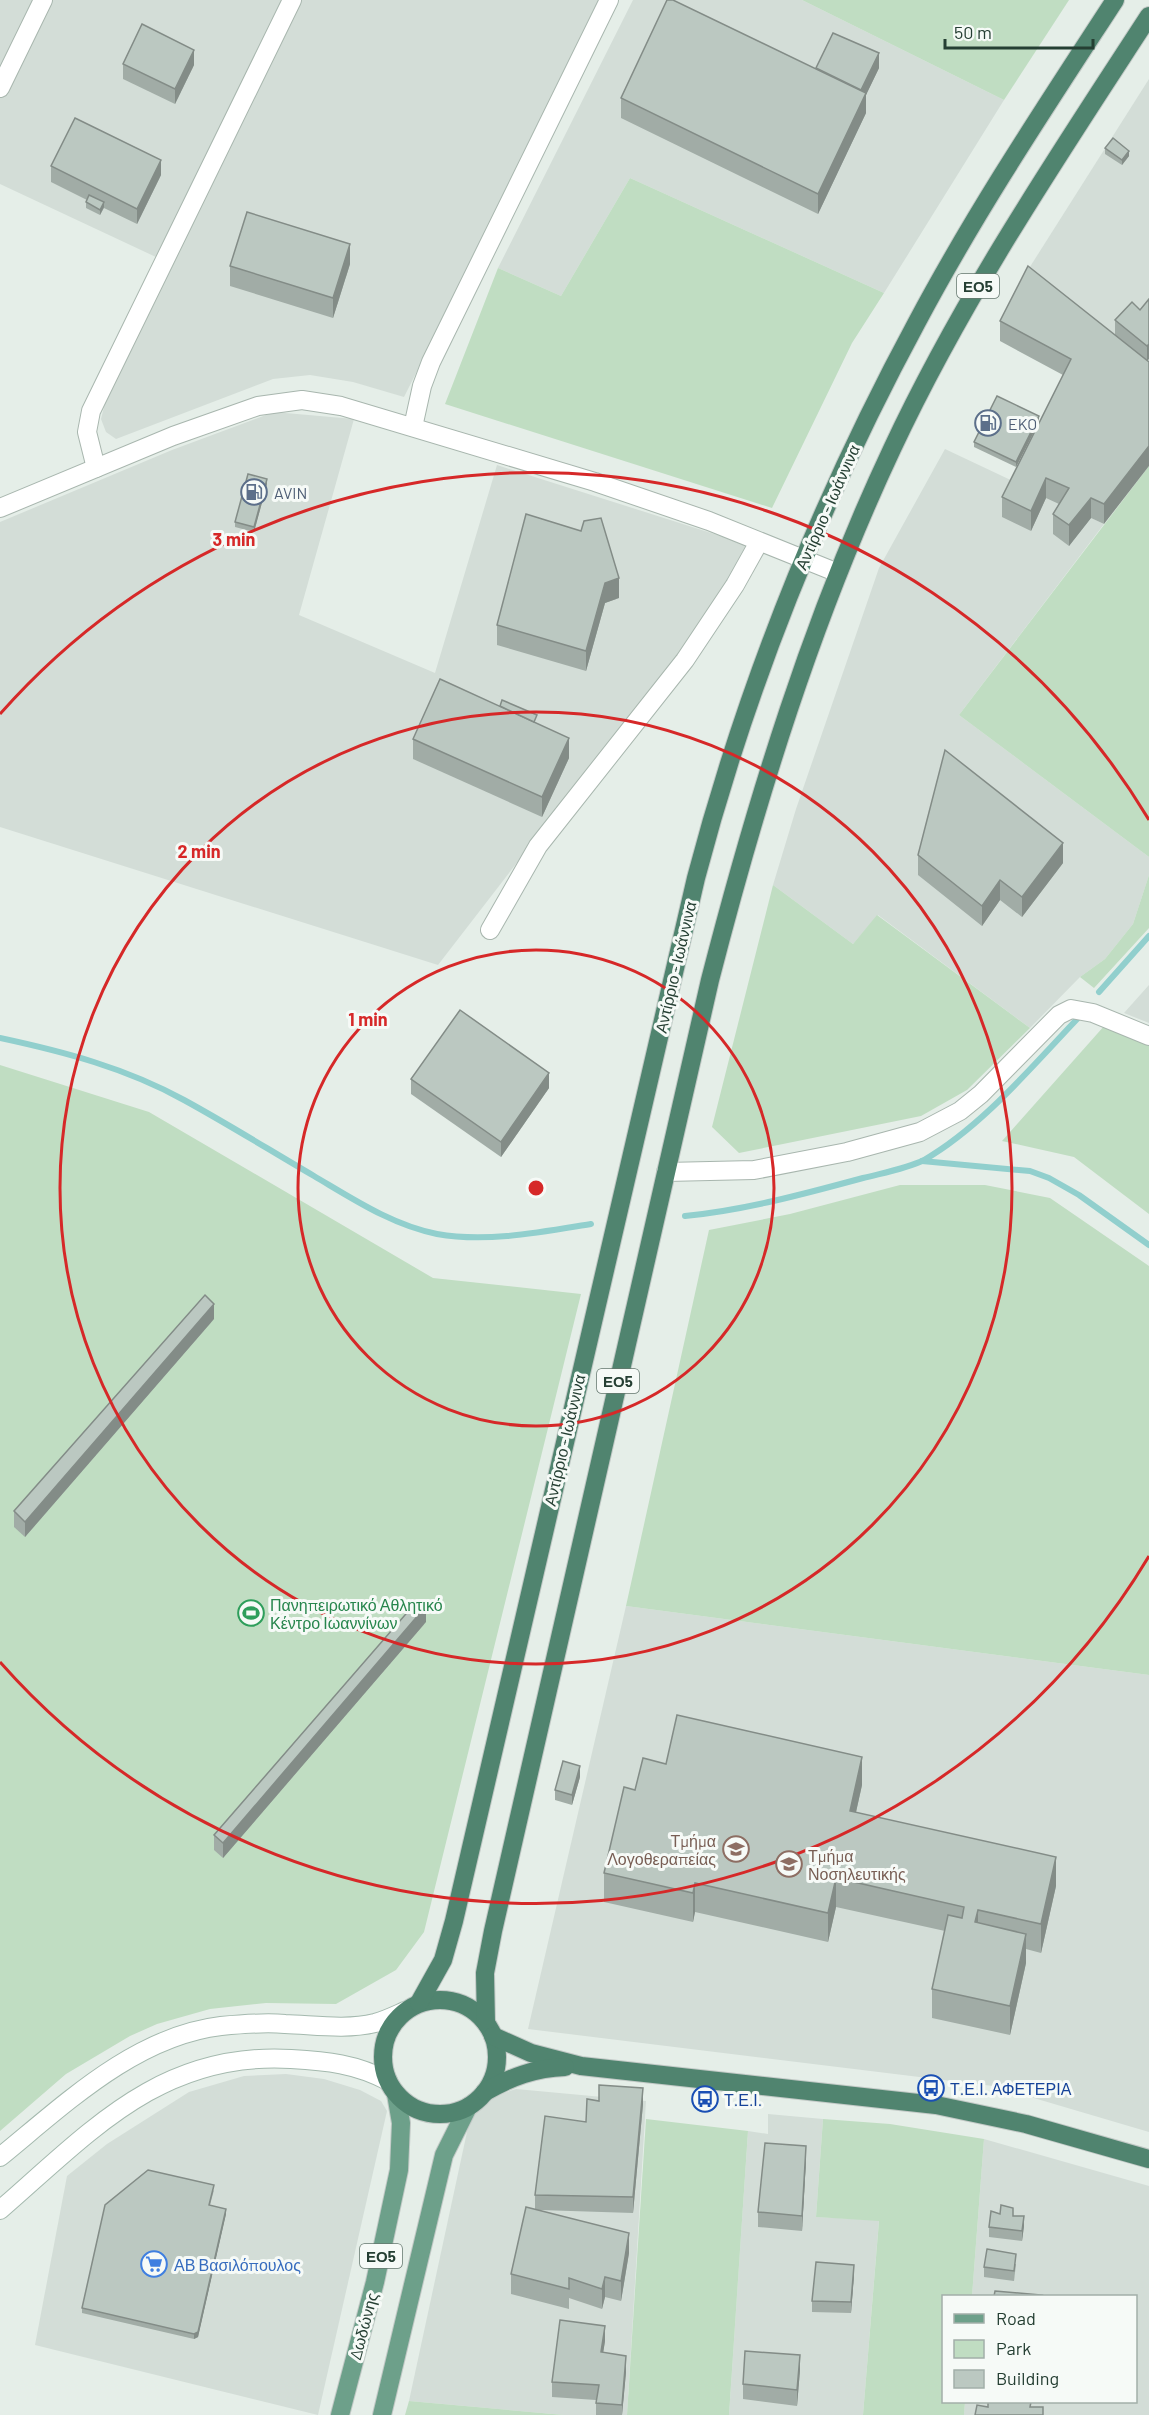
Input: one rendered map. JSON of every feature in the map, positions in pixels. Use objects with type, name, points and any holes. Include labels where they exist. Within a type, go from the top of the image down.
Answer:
[{"type":"highway","name":"Αντίρριο - Ιωάννινα","points":[[412,2007],[443,1960],[454,1921],[667,997],[706,838],[774,631],[803,559],[856,441],[917,321],[1006,170],[1115,0]]},
{"type":"highway","name":"ΕΟ5","points":[[468,2107],[485,2092],[496,2065],[484,1996],[489,1950],[710,980],[776,744],[838,573],[893,447],[955,328],[1037,190],[1149,16]]},
{"type":"highway","points":[[412,2007],[448,2000],[476,2012],[490,2029],[531,2053],[581,2066]]},
{"type":"highway","name":"ΕΟ5","points":[[392,2088],[383,2066],[386,2036],[412,2007]]},
{"type":"highway","points":[[485,2092],[508,2079],[528,2072],[549,2067],[581,2066],[936,2105],[1026,2124],[1149,2159]]},
{"type":"highway","points":[[392,2088],[408,2105],[422,2111],[453,2112],[468,2107]]},
{"type":"main road","name":"Δωδώνης","points":[[340,2415],[375,2282],[399,2170],[401,2123],[392,2088]]},
{"type":"main road","name":"ΕΟ5","points":[[382,2415],[444,2155],[468,2107]]},
{"type":"street","points":[[0,88],[43,0]]},
{"type":"street","points":[[96,468],[87,432],[91,411],[292,0]]},
{"type":"street","points":[[413,427],[422,386],[431,362],[609,0]]},
{"type":"street","points":[[0,508],[173,436],[278,401],[321,401],[595,482],[684,512],[838,573]]},
{"type":"street","points":[[490,930],[538,846],[686,660],[735,585],[759,542]]},
{"type":"street","points":[[666,1172],[754,1170],[847,1152],[920,1132],[960,1111],[974,1100],[1059,1016],[1071,1009],[1093,1013],[1149,1036]]},
{"type":"street","points":[[0,2157],[104,2075],[146,2051],[185,2034],[219,2026],[251,2024],[356,2026],[377,2022],[412,2007]]},
{"type":"street","points":[[0,2210],[101,2123],[134,2099],[188,2071],[222,2062],[289,2058],[351,2065],[392,2088]]},
{"type":"shaded area","points":[[0,0],[601,0],[404,397],[353,382],[310,375],[273,379],[116,439],[106,432],[101,419],[105,403],[173,265],[0,184]]},
{"type":"shaded area","points":[[633,0],[802,0],[1004,100],[884,293],[630,178],[561,296],[498,268]]},
{"type":"shaded area","points":[[1149,79],[1149,382],[1021,281]]},
{"type":"shaded area","points":[[274,412],[354,419],[299,615],[435,673],[497,465],[749,545],[712,610],[438,965],[0,827],[0,522],[172,450]]},
{"type":"shaded area","points":[[945,449],[1104,524],[959,715],[1149,857],[1149,875],[1133,924],[1105,959],[1080,977],[1030,1028],[878,915],[853,944],[773,885],[796,809],[879,568]]},
{"type":"shaded area","points":[[1149,985],[1149,1023],[1124,1013]]},
{"type":"shaded area","points":[[626,1606],[1149,1675],[1149,2132],[993,2086],[528,2029]]},
{"type":"shaded area","points":[[286,2074],[324,2079],[360,2090],[381,2101],[387,2111],[318,2415],[35,2345],[67,2176],[107,2144],[189,2092],[244,2076]]},
{"type":"shaded area","points":[[516,2089],[646,2101],[627,2415],[564,2415],[409,2401],[470,2118],[491,2097]]},
{"type":"shaded area","points":[[768,2114],[823,2119],[816,2217],[879,2220],[863,2415],[729,2415],[748,2131],[768,2134]]},
{"type":"shaded area","points":[[984,2139],[1149,2186],[1149,2415],[964,2415],[965,2403],[1137,2403],[1137,2295],[972,2295]]},
{"type":"green space","points":[[802,0],[1069,0],[1004,100]]},
{"type":"green space","points":[[630,178],[884,293],[852,343],[772,508],[445,404],[498,268],[561,296]]},
{"type":"green space","points":[[1149,466],[1149,857],[959,715]]},
{"type":"green space","points":[[1149,875],[1149,928],[1094,988],[1080,977],[1105,959],[1133,924]]},
{"type":"green space","points":[[773,885],[853,944],[877,915],[1030,1028],[967,1090],[921,1116],[739,1153],[712,1127]]},
{"type":"green space","points":[[1105,1025],[1149,1042],[1149,1214],[1074,1157],[1002,1141]]},
{"type":"green space","name":"Πανηπειρωτικό Αθλητικό Κέντρο Ιωαννίνων","points":[[0,1065],[149,1112],[433,1278],[581,1294],[424,1932],[396,1970],[336,2004],[266,2003],[210,2009],[157,2024],[130,2036],[66,2074],[0,2131]]},
{"type":"green space","points":[[900,1185],[985,1185],[1050,1198],[1149,1266],[1149,1675],[626,1606],[709,1230],[790,1214]]},
{"type":"green space","points":[[646,2119],[748,2131],[729,2415],[627,2415]]},
{"type":"green space","points":[[823,2119],[890,2124],[984,2139],[972,2295],[942,2295],[942,2403],[965,2403],[964,2415],[863,2415],[879,2221],[816,2217]]},
{"type":"green space","points":[[409,2401],[564,2415],[405,2415]]},
{"type":"building","points":[[667,0],[673,0],[866,93],[818,194],[621,98]]},
{"type":"building","points":[[142,24],[194,50],[175,89],[123,64]]},
{"type":"building","points":[[833,33],[879,53],[861,90],[816,68]]},
{"type":"building","points":[[75,118],[161,160],[137,209],[51,166]]},
{"type":"building","points":[[1113,138],[1129,151],[1122,160],[1105,148]]},
{"type":"building","points":[[89,195],[104,202],[100,210],[86,202]]},
{"type":"building","points":[[247,212],[350,244],[333,298],[230,266]]},
{"type":"building","points":[[1028,266],[1149,362],[1149,446],[1104,504],[1091,498],[1069,525],[1053,514],[1069,488],[1046,478],[1031,511],[1002,497],[1071,359],[1000,321]]},
{"type":"building","points":[[1149,299],[1149,344],[1147,346],[1115,320],[1132,302],[1140,310]]},
{"type":"building","points":[[997,396],[1039,416],[1016,462],[974,442]]},
{"type":"building","points":[[248,474],[267,479],[254,527],[235,522]]},
{"type":"building","points":[[526,514],[581,531],[584,521],[601,518],[619,578],[605,583],[586,651],[497,625]]},
{"type":"building","points":[[440,679],[569,738],[542,797],[413,739]]},
{"type":"building","points":[[502,700],[537,715],[534,722],[500,706]]},
{"type":"building","points":[[945,750],[1063,843],[1022,897],[1000,880],[982,906],[918,855]]},
{"type":"building","points":[[460,1010],[549,1073],[501,1142],[411,1079]]},
{"type":"building","points":[[205,1295],[214,1304],[25,1522],[14,1511]]},
{"type":"building","points":[[418,1600],[426,1606],[223,1843],[214,1835]]},
{"type":"building","points":[[677,1715],[862,1757],[850,1811],[1056,1857],[1041,1924],[978,1910],[975,1922],[1026,1934],[1010,2006],[932,1989],[948,1915],[962,1918],[964,1907],[836,1878],[828,1913],[695,1883],[693,1893],[604,1873],[624,1787],[635,1790],[643,1758],[666,1764]]},
{"type":"building","points":[[563,1761],[580,1766],[572,1795],[555,1790]]},
{"type":"building","points":[[599,2085],[643,2088],[633,2197],[535,2195],[545,2116],[586,2122],[587,2099],[599,2101]]},
{"type":"building","points":[[765,2143],[806,2146],[802,2216],[758,2212]]},
{"type":"building","name":"ΑΒ Βασιλόπουλος","points":[[148,2170],[214,2185],[209,2205],[226,2209],[198,2332],[194,2334],[82,2308],[105,2205]]},
{"type":"building","points":[[1001,2205],[1013,2208],[1013,2216],[1024,2216],[1022,2231],[989,2227],[991,2211],[1000,2214]]},
{"type":"building","points":[[526,2207],[629,2233],[621,2281],[605,2277],[602,2289],[569,2278],[569,2289],[511,2274]]},
{"type":"building","points":[[987,2249],[1016,2254],[1014,2271],[984,2267]]},
{"type":"building","points":[[816,2262],[854,2265],[851,2302],[812,2301]]},
{"type":"building","points":[[995,2291],[1042,2295],[994,2295]]},
{"type":"building","points":[[560,2320],[605,2326],[601,2352],[626,2356],[622,2405],[596,2403],[599,2385],[552,2382]]},
{"type":"building","points":[[745,2351],[800,2355],[797,2390],[743,2384]]},
{"type":"building","points":[[988,2403],[1031,2403],[1030,2407],[1043,2407],[1043,2415],[975,2415],[977,2405],[988,2407]]},
{"type":"waterway","points":[[1099,992],[1149,936]]},
{"type":"waterway","points":[[685,1216],[774,1201],[910,1166],[924,1160],[946,1146],[987,1112],[1081,1015]]},
{"type":"waterway","points":[[0,1038],[95,1062],[162,1089],[217,1118],[358,1202],[389,1218],[420,1230],[456,1236],[495,1237],[591,1224]]},
{"type":"waterway","points":[[922,1161],[1030,1171],[1049,1178],[1079,1195],[1149,1245]]},
{"type":"place","name":"EKO","points":[[988,423]]},
{"type":"place","name":"AVIN","points":[[254,492]]},
{"type":"place","name":"Πανηπειρωτικό Αθλητικό Κέντρο Ιωαννίνων","points":[[251,1613]]},
{"type":"place","name":"Τμήμα Λογοθεραπείας","points":[[736,1849]]},
{"type":"place","name":"Τμήμα Νοσηλευτικής","points":[[789,1864]]},
{"type":"place","name":"Τ.Ε.Ι. ΑΦΕΤΕΡΙΑ","points":[[931,2088]]},
{"type":"place","name":"Τ.Ε.Ι.","points":[[705,2099]]},
{"type":"place","name":"ΑΒ Βασιλόπουλος","points":[[154,2264]]}]
